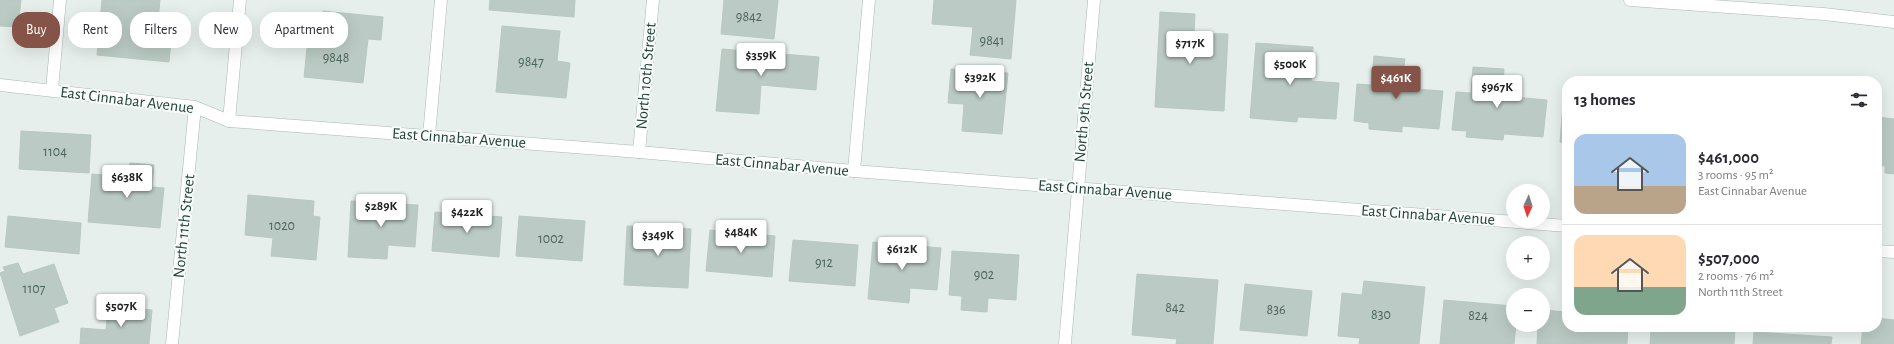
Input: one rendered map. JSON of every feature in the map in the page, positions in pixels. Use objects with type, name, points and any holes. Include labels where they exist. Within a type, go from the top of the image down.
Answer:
[{"type":"street","points":[[52,90],[60,0]]},
{"type":"street","points":[[229,121],[240,0]]},
{"type":"street","points":[[429,136],[441,0]]},
{"type":"street","name":"North 10th Street","points":[[639,152],[653,0]]},
{"type":"street","points":[[854,171],[869,0]]},
{"type":"street","name":"North 9th Street","points":[[1065,344],[1094,0]]},
{"type":"street","points":[[1630,0],[1824,14],[1894,22]]},
{"type":"street","name":"East Cinnabar Avenue","points":[[0,85],[195,107],[229,121],[1562,226]]},
{"type":"street","name":"North 11th Street","points":[[172,344],[195,107]]},
{"type":"street","points":[[1882,251],[1894,252]]},
{"type":"building","points":[[0,0],[21,0],[20,12],[12,12],[12,27],[0,26]]},
{"type":"building","points":[[102,0],[160,0],[159,12],[130,12],[130,48],[170,48],[169,62],[97,55],[98,48],[122,48],[122,12],[101,12]]},
{"type":"building","points":[[490,0],[575,0],[574,17],[489,10]]},
{"type":"building","points":[[724,0],[778,0],[774,39],[721,34]]},
{"type":"building","points":[[934,0],[1016,0],[1011,59],[970,55],[973,27],[932,24]]},
{"type":"building","points":[[1160,12],[1195,14],[1194,33],[1228,34],[1224,111],[1155,107]]},
{"type":"building","points":[[348,14],[383,17],[381,40],[368,39],[363,83],[304,77],[307,48],[348,48]]},
{"type":"building","points":[[502,26],[560,31],[557,61],[570,63],[566,98],[496,92]]},
{"type":"building","points":[[1256,43],[1313,47],[1311,81],[1339,83],[1336,119],[1298,117],[1297,122],[1250,118]]},
{"type":"building","points":[[722,49],[819,57],[816,90],[761,85],[759,114],[716,111]]},
{"type":"building","points":[[1374,56],[1405,59],[1403,74],[1415,76],[1414,89],[1443,91],[1439,129],[1402,126],[1402,132],[1369,129],[1369,123],[1354,121],[1357,84],[1371,85]]},
{"type":"building","points":[[1473,67],[1504,69],[1503,82],[1515,83],[1514,97],[1547,100],[1543,137],[1504,134],[1503,140],[1466,137],[1467,131],[1452,130],[1456,92],[1471,93]]},
{"type":"building","points":[[951,69],[1008,73],[1002,134],[962,131],[964,104],[948,103]]},
{"type":"building","points":[[1562,117],[1562,142],[1560,142]]},
{"type":"building","points":[[1882,118],[1894,119],[1894,174],[1885,173],[1885,166],[1882,166]]},
{"type":"building","points":[[21,131],[91,135],[89,173],[19,169]]},
{"type":"building","points":[[130,163],[154,165],[152,187],[164,188],[160,228],[88,222],[92,174],[129,177]]},
{"type":"building","points":[[248,195],[314,201],[313,216],[320,217],[316,260],[271,256],[273,238],[245,235]]},
{"type":"building","points":[[351,201],[418,205],[415,247],[388,245],[387,259],[348,257]]},
{"type":"building","points":[[435,212],[502,217],[499,257],[432,251]]},
{"type":"building","points":[[8,216],[81,223],[79,254],[5,247]]},
{"type":"building","points":[[519,216],[585,221],[582,261],[516,256]]},
{"type":"building","points":[[627,226],[691,229],[688,288],[624,285]]},
{"type":"building","points":[[710,230],[775,236],[772,277],[706,271]]},
{"type":"building","points":[[793,240],[858,245],[855,286],[789,281]]},
{"type":"building","points":[[873,242],[941,248],[937,290],[910,288],[909,303],[868,299]]},
{"type":"building","points":[[952,251],[1019,255],[1016,300],[988,298],[987,312],[961,310],[962,296],[949,295]]},
{"type":"building","points":[[18,263],[23,274],[54,264],[68,303],[54,308],[59,322],[20,336],[0,273],[5,271],[3,267]]},
{"type":"building","points":[[1137,274],[1218,280],[1213,344],[1176,344],[1177,339],[1132,335]]},
{"type":"building","points":[[1364,281],[1425,287],[1419,344],[1359,344],[1360,338],[1338,336],[1342,293],[1362,295]]},
{"type":"building","points":[[1245,284],[1312,291],[1307,336],[1240,330]]},
{"type":"building","points":[[1444,300],[1506,305],[1506,332],[1515,332],[1514,344],[1440,344]]},
{"type":"building","points":[[108,306],[152,310],[149,344],[80,344],[81,328],[106,330]]},
{"type":"building","points":[[1550,311],[1562,312],[1562,332],[1628,332],[1627,344],[1537,344],[1538,332],[1550,332]]},
{"type":"building","points":[[1882,319],[1894,320],[1894,344],[1861,344],[1862,332],[1882,332]]},
{"type":"building","points":[[1651,332],[1735,332],[1734,344],[1650,344]]},
{"type":"building","points":[[1754,332],[1832,337],[1831,344],[1753,344]]}]
